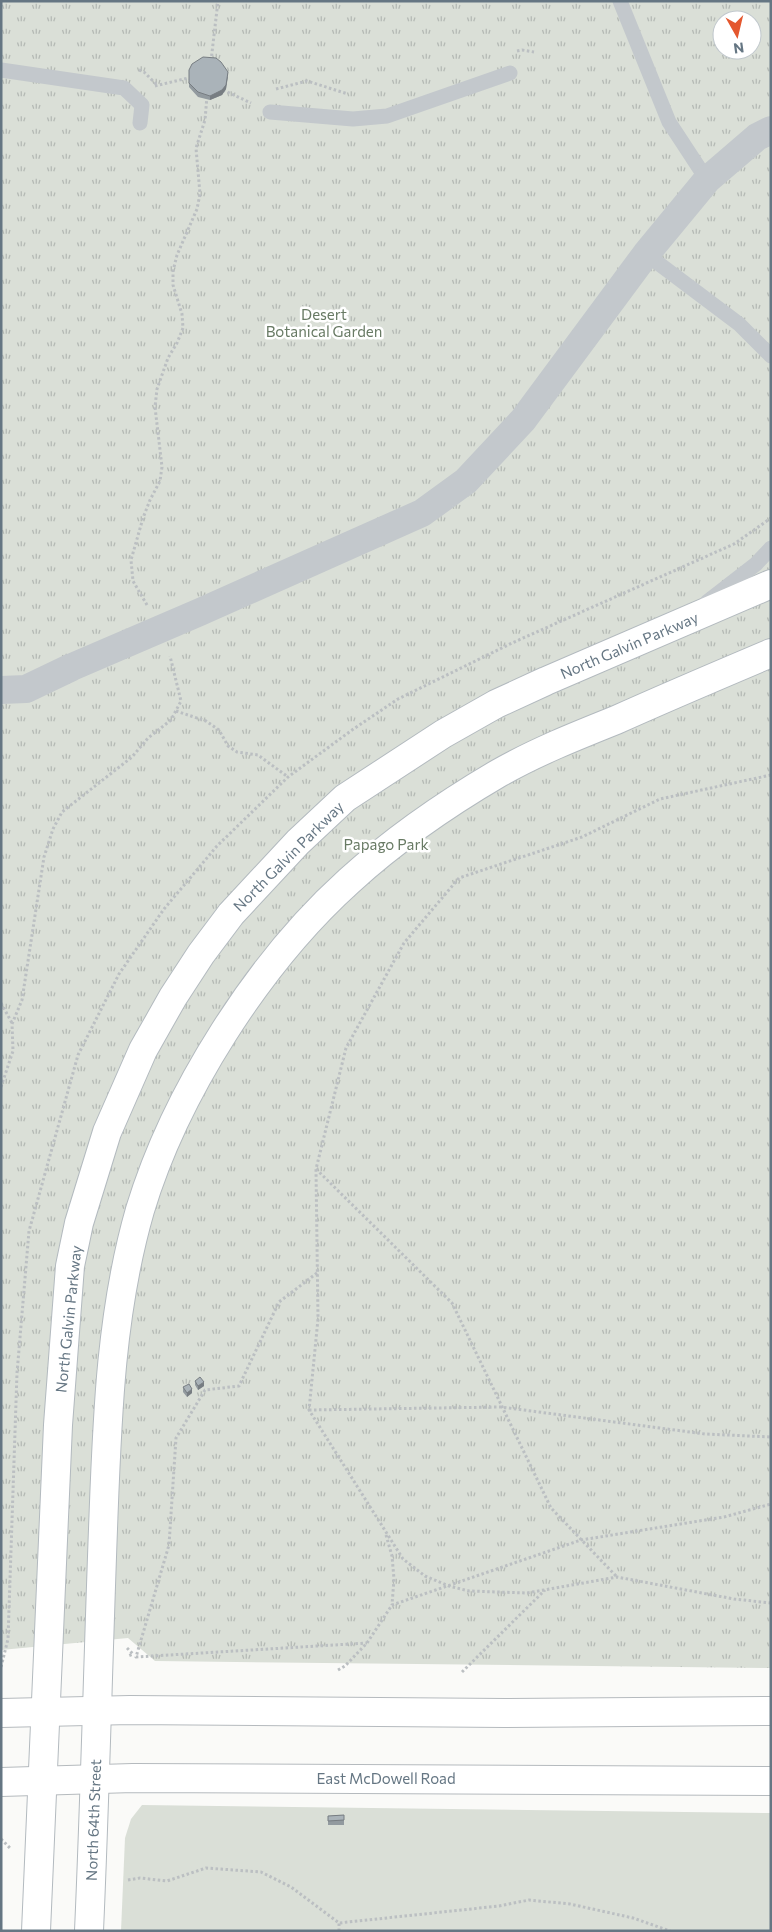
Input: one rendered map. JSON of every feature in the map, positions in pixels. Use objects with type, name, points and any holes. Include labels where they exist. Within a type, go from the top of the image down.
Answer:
[{"type":"main road","name":"North Galvin Parkway","points":[[45,1712],[58,1425],[70,1266],[79,1223],[107,1132],[143,1050],[173,997],[201,954],[231,914],[298,842],[345,798],[435,739],[496,704],[771,584]]},
{"type":"main road","points":[[97,1710],[107,1435],[116,1326],[125,1270],[139,1215],[158,1157],[184,1104],[221,1037],[265,974],[305,925],[347,882],[389,846],[441,810],[499,774],[549,748],[771,653]]},
{"type":"main road","points":[[1,1713],[97,1710],[505,1713],[771,1711]]},
{"type":"main road","name":"North 64th Street","points":[[89,1931],[97,1710]]},
{"type":"main road","points":[[36,1931],[45,1712]]},
{"type":"main road","name":"East McDowell Road","points":[[1,1782],[95,1778],[771,1781]]},
{"type":"street","points":[[1,690],[26,689],[422,513],[466,481],[523,420],[646,254],[707,180],[758,137],[771,130]]},
{"type":"lane","points":[[620,1],[669,122],[707,180]]},
{"type":"lane","points":[[1,70],[124,88],[142,105],[140,123]]},
{"type":"lane","points":[[270,112],[353,119],[387,116],[510,73]]},
{"type":"lane","points":[[646,254],[739,324],[771,356]]},
{"type":"lane","points":[[676,625],[756,564],[771,548]]},
{"type":"path","points":[[210,65],[218,1]]},
{"type":"path","points":[[510,53],[522,50],[534,52]]},
{"type":"path","points":[[134,96],[165,83],[188,78],[194,80]]},
{"type":"path","points":[[273,90],[307,81],[347,94],[356,95]]},
{"type":"path","points":[[216,88],[270,112]]},
{"type":"path","points":[[148,606],[133,581],[131,560],[143,518],[160,481],[162,467],[156,425],[156,389],[168,358],[183,328],[182,314],[173,285],[173,271],[177,255],[197,209],[200,194],[196,148],[205,120],[207,93]]},
{"type":"path","points":[[252,103],[259,98]]},
{"type":"path","points":[[1,1087],[13,1051],[12,1024],[22,1000],[44,857],[53,828],[62,812],[132,757],[148,738],[171,720],[181,701],[172,659]]},
{"type":"path","points":[[176,711],[206,721],[219,730],[228,746],[238,752],[258,755],[288,777]]},
{"type":"path","points":[[771,775],[660,799],[582,837],[459,878],[404,943],[346,1048],[316,1169],[318,1319],[309,1410],[403,1560],[425,1576],[449,1586],[469,1591],[527,1593],[617,1577],[734,1599],[771,1603]]},
{"type":"path","points":[[1,1004],[12,1024]]},
{"type":"path","points":[[316,1169],[452,1303],[550,1508],[617,1577]]},
{"type":"path","points":[[318,1273],[279,1302],[239,1386],[205,1390],[176,1438],[169,1545],[136,1657],[367,1643]]},
{"type":"path","points":[[309,1410],[501,1407],[705,1434],[771,1437]]},
{"type":"path","points":[[392,1605],[581,1540],[724,1517],[771,1504]]},
{"type":"path","points":[[338,1670],[346,1666],[367,1643],[392,1605],[394,1579],[392,1556],[385,1532]]},
{"type":"path","points":[[462,1672],[546,1589]]},
{"type":"path","points":[[128,1880],[140,1878],[167,1881],[206,1868],[261,1872],[291,1887],[339,1923],[499,1906],[529,1900],[570,1904],[633,1918],[670,1931]]},
{"type":"path","points":[[339,1923],[339,1931]]},
{"type":"green space","name":"Papago Park","points":[[1,1],[771,1],[771,1668],[155,1661],[128,1638],[1,1650]]},
{"type":"green space","points":[[142,1805],[771,1813],[771,1931],[121,1931],[125,1838],[131,1819]]},
{"type":"building","points":[[203,57],[216,58],[228,72],[226,85],[222,90],[210,96],[198,92],[189,83],[189,70],[192,64]]},
{"type":"building","points":[[200,1377],[204,1382],[198,1386],[195,1381]]},
{"type":"building","points":[[189,1384],[192,1389],[187,1393],[183,1387]]},
{"type":"building","points":[[344,1815],[344,1820],[328,1821],[328,1816]]},
{"type":"park label","name":"Desert Botanical Garden","points":[[324,322]]}]
